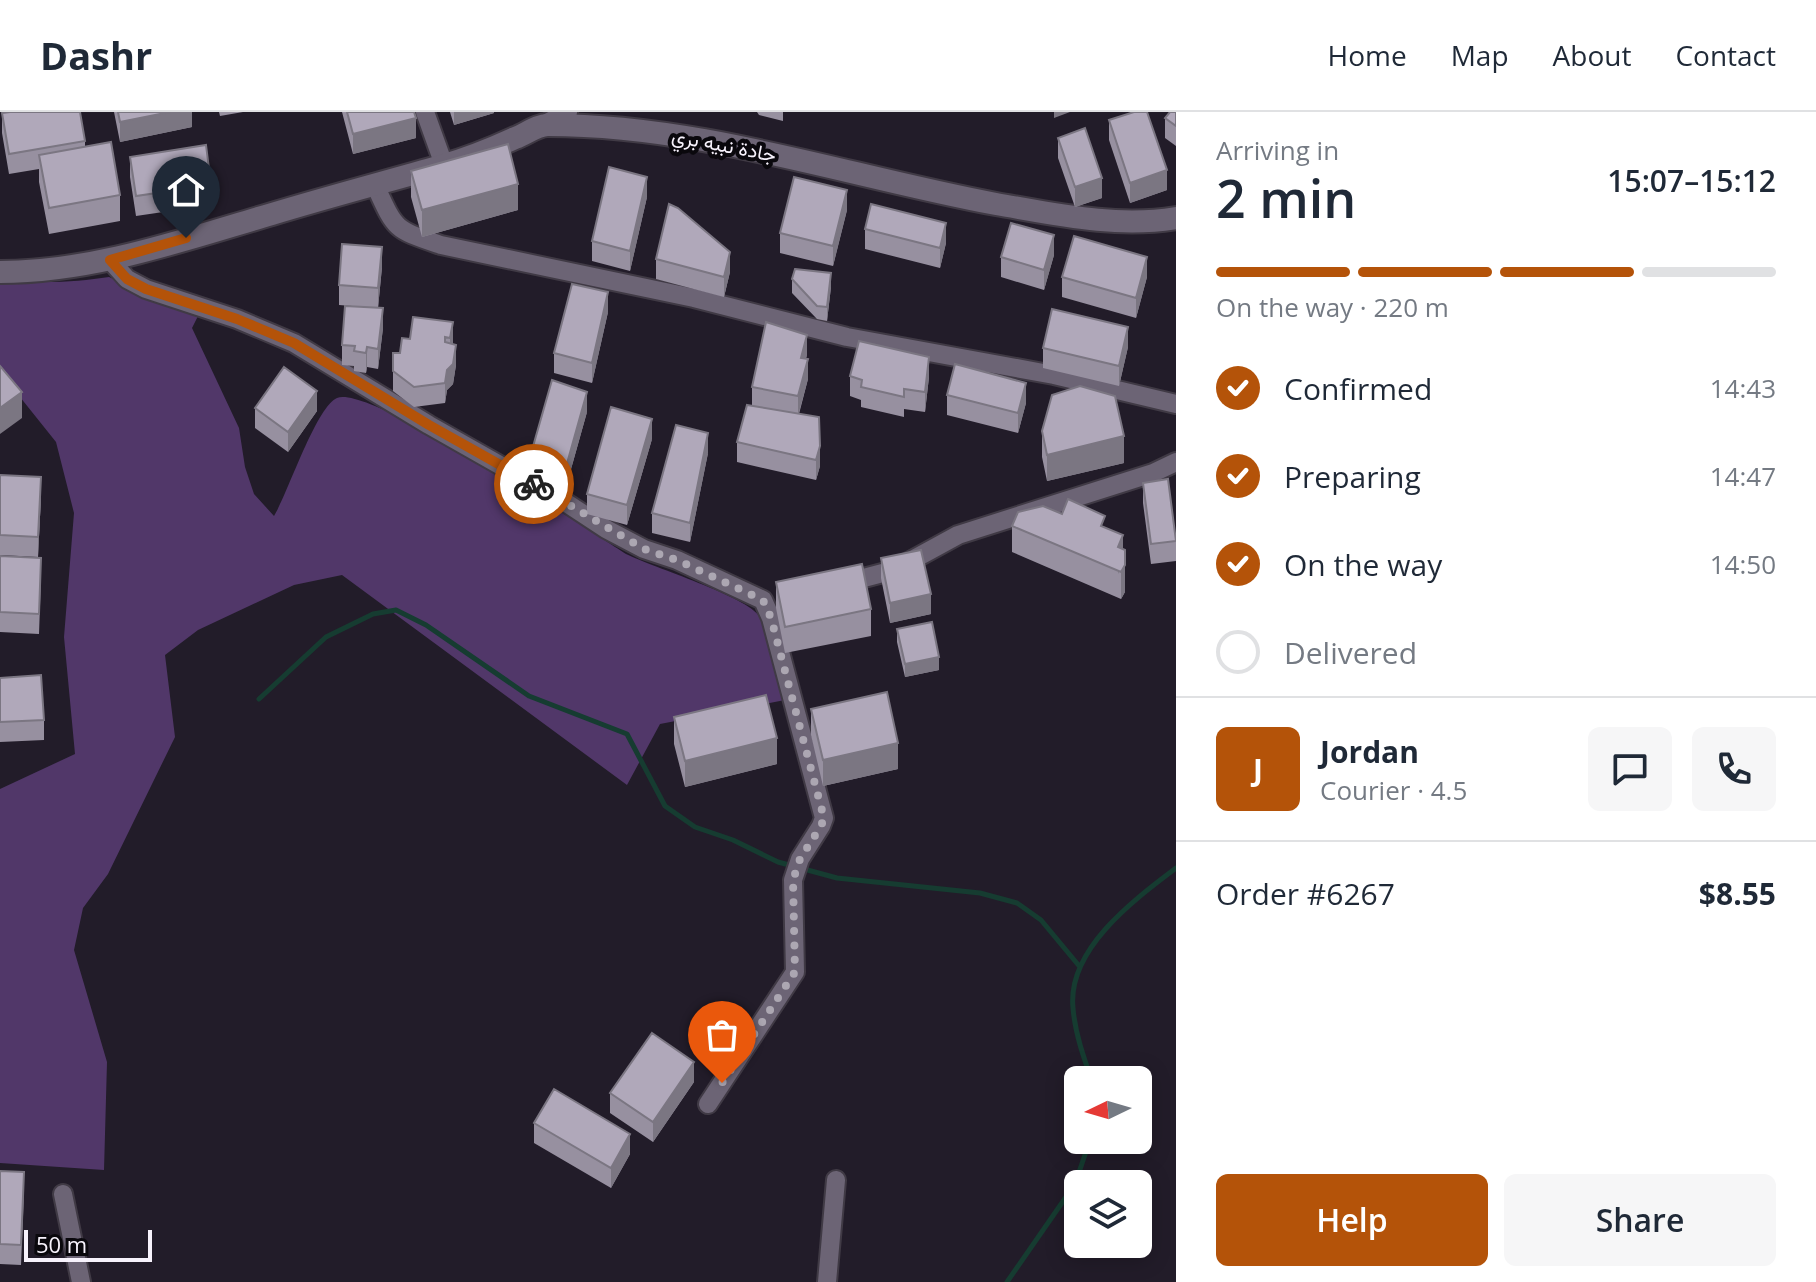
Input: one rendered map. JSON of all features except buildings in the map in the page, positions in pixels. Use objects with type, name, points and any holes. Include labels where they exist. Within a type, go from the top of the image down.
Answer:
[{"type":"street","points":[[425,112],[444,165]]},
{"type":"street","points":[[543,125],[568,112]]},
{"type":"street","name":"جادة نبيه بري","points":[[0,272],[40,272],[110,260],[444,165],[543,125],[627,128],[683,136],[933,192],[1097,221],[1176,218]]},
{"type":"street","points":[[375,185],[393,222],[404,232],[441,245],[694,298],[847,337],[1054,375],[1176,404]]},
{"type":"street","points":[[110,260],[127,279],[146,289],[237,319],[294,343],[644,549],[770,598],[771,618],[823,809],[821,826],[800,859],[793,880],[795,972],[708,1104]]},
{"type":"street","points":[[823,587],[894,570],[958,535],[1153,473],[1176,462]]},
{"type":"street","points":[[827,1282],[836,1180]]},
{"type":"street","points":[[63,1194],[81,1282]]},
{"type":"shaded area","points":[[109,277],[198,316],[192,328],[239,428],[245,467],[254,494],[274,516],[320,417],[337,398],[357,400],[391,413],[479,461],[626,554],[738,600],[752,609],[760,617],[767,633],[785,700],[660,724],[627,785],[342,575],[294,585],[198,630],[165,655],[175,737],[108,874],[83,908],[74,950],[107,1062],[104,1170],[0,1163],[0,789],[75,754],[64,637],[74,513],[56,442],[0,372],[0,278],[54,282]]},
{"type":"waterway","points":[[259,699],[326,637],[373,614],[396,610],[426,625],[529,696],[627,734],[665,806],[695,827],[733,840],[778,862],[837,878],[980,893],[1017,903],[1041,920],[1080,967]]},
{"type":"waterway","points":[[1087,1066],[1073,1008],[1074,986],[1081,966],[1092,946],[1124,910],[1176,868]]},
{"type":"waterway","points":[[1007,1282],[1075,1184],[1085,1154]]},
{"type":"way so far","points":[[534,484],[644,549],[677,560],[763,600],[771,618],[824,818],[800,859],[793,880],[795,972],[722,1083]]},
{"type":"route","points":[[186,238],[110,260],[127,279],[146,289],[237,319],[294,343],[534,484]]}]
